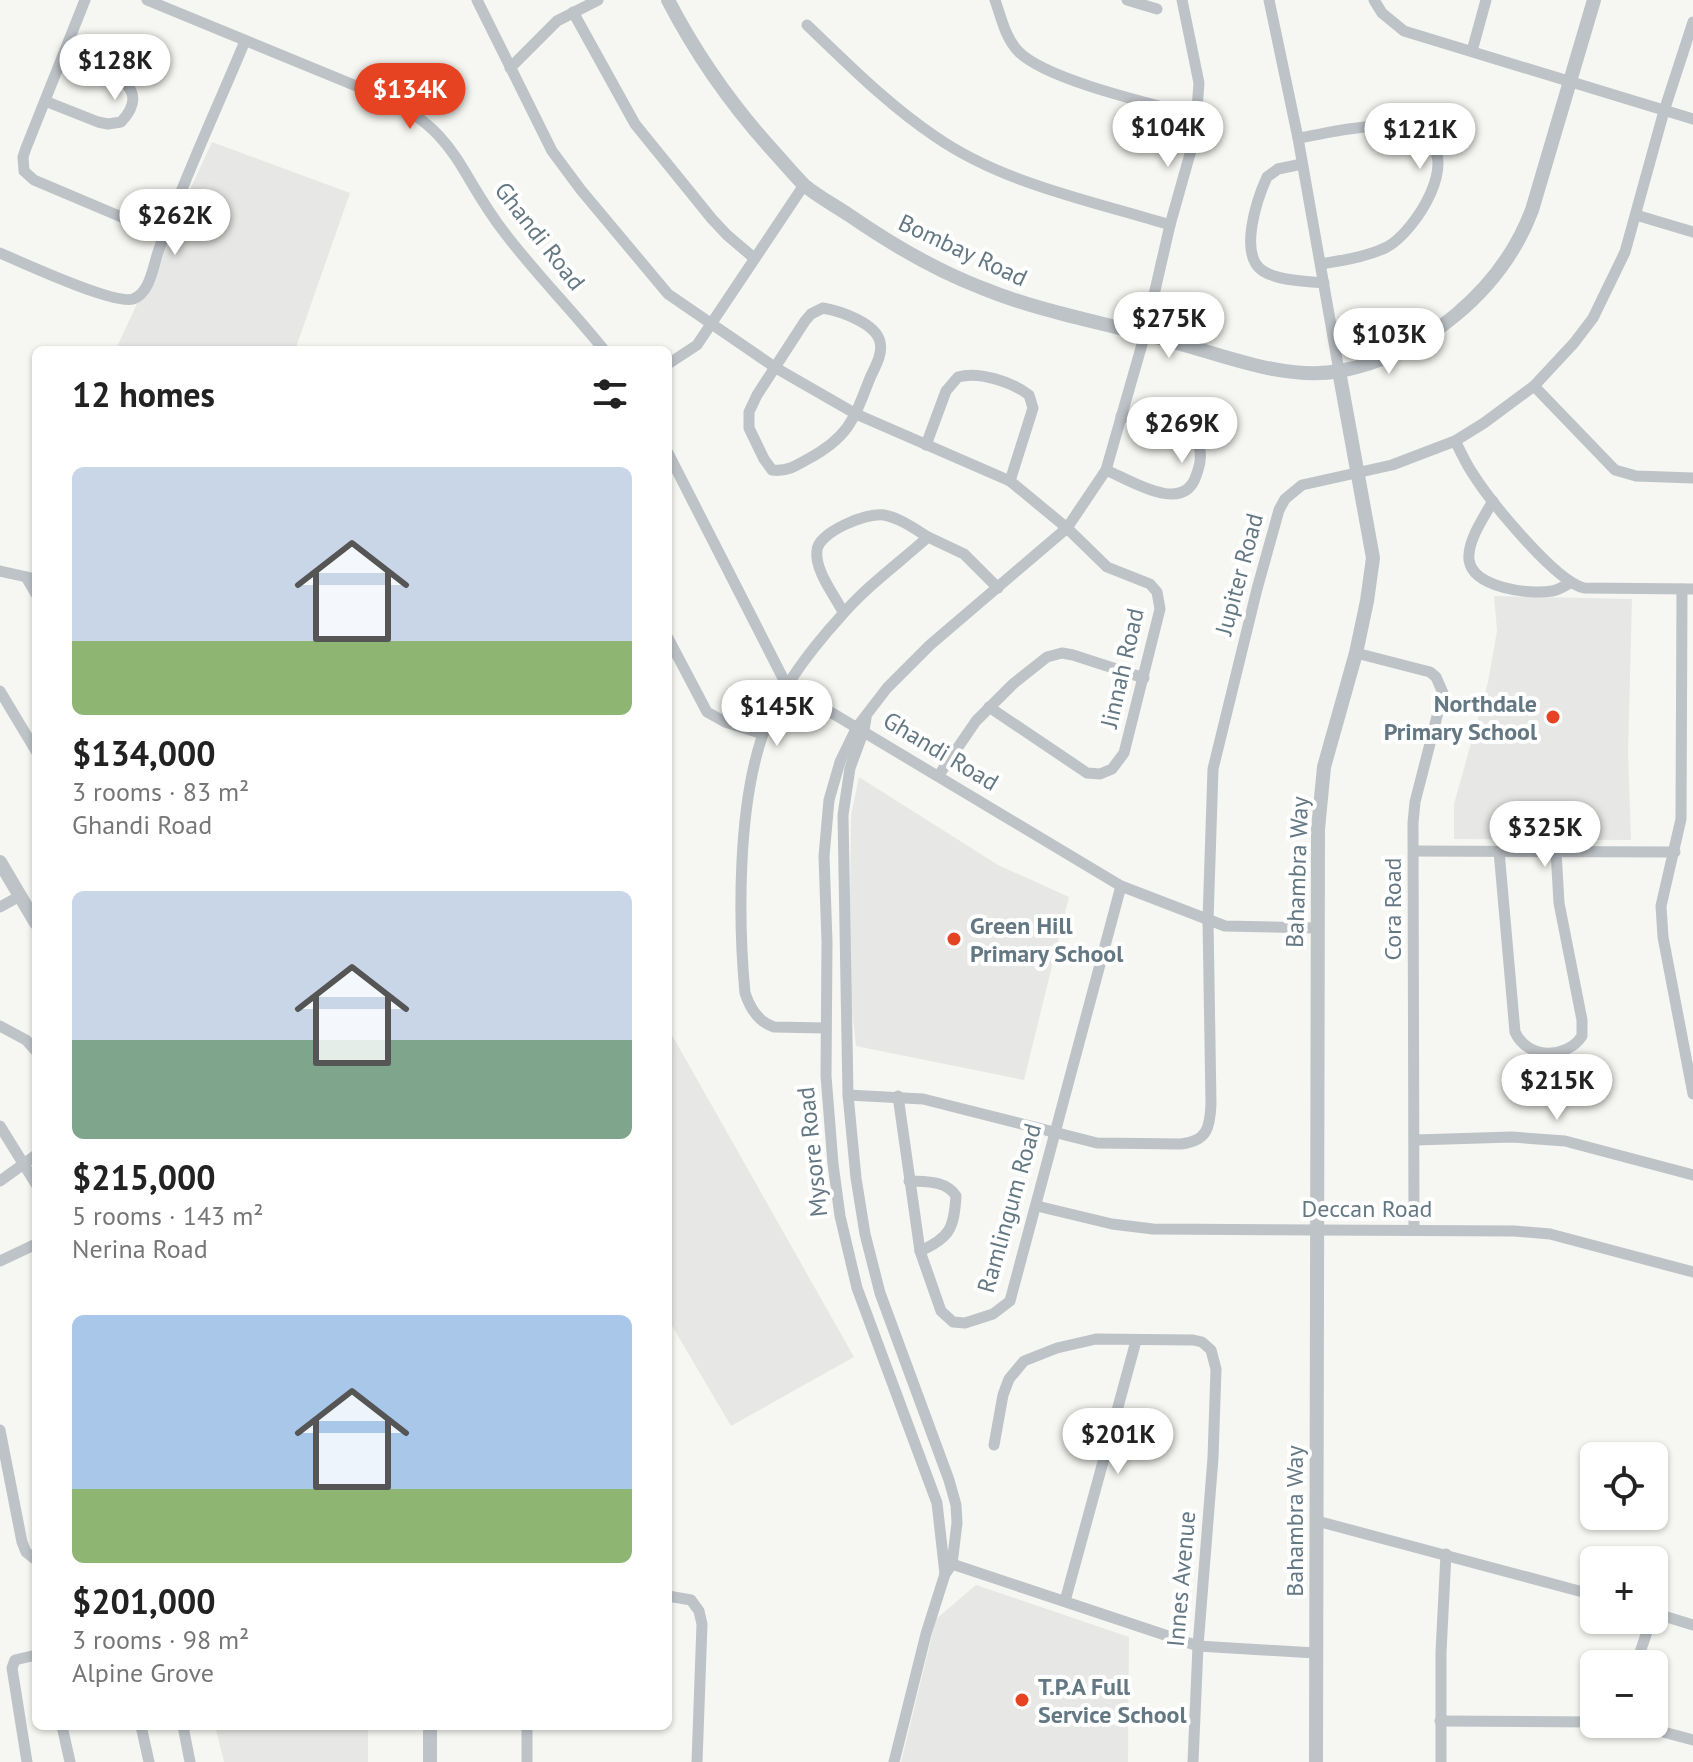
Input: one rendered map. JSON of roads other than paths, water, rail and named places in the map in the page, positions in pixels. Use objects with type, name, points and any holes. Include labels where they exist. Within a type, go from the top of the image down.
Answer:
[{"type":"street","points":[[85,0],[22,165],[28,175],[164,235]]},
{"type":"street","name":"Ghandi Road","points":[[147,0],[415,113],[430,125],[462,162],[503,231],[601,346]]},
{"type":"street","name":"Jinnah Road","points":[[477,0],[544,137],[572,178],[668,294],[776,368],[856,414],[1010,481],[1067,528],[1107,567],[1150,584],[1157,592],[1160,609],[1144,678],[1124,753],[1112,769],[1100,774],[1087,773],[989,707]]},
{"type":"street","points":[[510,68],[545,31],[598,0]]},
{"type":"street","name":"Bombay Road","points":[[668,0],[705,64],[733,104],[804,185],[916,258],[1025,304],[1299,372],[1339,371],[1387,356],[1422,339],[1461,310],[1500,269],[1522,237],[1527,224],[1594,0]]},
{"type":"street","points":[[995,0],[1013,45],[1032,63],[1109,92],[1198,116]]},
{"type":"street","points":[[1127,0],[1157,9]]},
{"type":"street","name":"Mysore Road","points":[[947,1566],[937,1503],[857,1288],[846,1249],[829,1132],[824,856],[829,800],[840,762],[887,688],[907,667],[1067,528],[1106,470],[1145,334],[1170,225],[1195,136],[1199,83],[1182,0]]},
{"type":"street","name":"Bahambra Way","points":[[1269,0],[1298,138],[1373,558],[1356,653],[1330,737],[1318,829],[1316,1762]]},
{"type":"street","points":[[1374,0],[1382,13],[1404,31],[1693,119]]},
{"type":"street","points":[[1472,51],[1486,0]]},
{"type":"street","points":[[573,12],[635,124],[712,219],[754,258]]},
{"type":"street","name":"Jupiter Road","points":[[1053,1134],[1107,1144],[1167,1145],[1191,1143],[1209,1130],[1208,920],[1213,769],[1279,510],[1285,499],[1302,485],[1392,465],[1455,441],[1534,386],[1574,343],[1593,318],[1625,252],[1664,111],[1693,22]]},
{"type":"street","points":[[807,25],[887,100],[938,139],[965,154],[1014,176],[1170,225]]},
{"type":"street","points":[[0,253],[107,296],[128,300],[139,295],[146,287],[164,235],[245,41]]},
{"type":"street","points":[[45,101],[108,124],[121,122],[132,108],[134,94],[127,82],[64,54]]},
{"type":"street","points":[[1298,138],[1370,127],[1402,129],[1426,138],[1439,157],[1436,182],[1402,236],[1389,246],[1369,254],[1321,264]]},
{"type":"street","points":[[1302,164],[1278,169],[1267,177],[1249,247],[1253,260],[1262,271],[1324,283]]},
{"type":"street","points":[[672,362],[689,352],[711,325],[804,185]]},
{"type":"street","points":[[1636,215],[1693,232]]},
{"type":"street","points":[[817,310],[837,311],[865,325],[878,336],[881,348],[856,414],[832,445],[794,467],[772,470],[748,421],[751,404],[805,321],[817,310]]},
{"type":"street","points":[[926,445],[946,391],[958,377],[972,375],[1014,386],[1029,395],[1033,408],[1010,481]]},
{"type":"street","points":[[1534,386],[1615,470],[1636,476],[1693,478]]},
{"type":"street","points":[[1106,470],[1152,489],[1176,495],[1188,490],[1195,482],[1201,462],[1195,439],[1178,431],[1121,416]]},
{"type":"street","points":[[1455,441],[1473,475],[1493,501],[1570,583],[1584,588],[1688,589],[1681,819],[1661,906],[1662,927],[1693,1094]]},
{"type":"street","points":[[672,461],[787,686]]},
{"type":"street","points":[[1493,501],[1469,554],[1469,562],[1476,573],[1517,591],[1551,591],[1570,583]]},
{"type":"street","points":[[843,612],[817,558],[818,545],[823,538],[863,517],[875,515],[891,517],[964,554],[998,588]]},
{"type":"street","points":[[826,1028],[766,1025],[745,993],[743,862],[751,786],[763,734],[787,686],[843,612],[928,537]]},
{"type":"street","points":[[0,571],[31,578]]},
{"type":"street","points":[[672,646],[707,712],[725,722],[763,734]]},
{"type":"street","name":"Cora Road","points":[[1356,653],[1430,672],[1441,685],[1441,707],[1415,802],[1414,1230]]},
{"type":"street","points":[[939,775],[963,737],[989,707],[1037,663],[1056,654],[1073,655],[1144,678]]},
{"type":"street","name":"Ghandi Road","points":[[787,686],[862,725],[1121,886],[1225,926],[1316,928]]},
{"type":"street","points":[[0,691],[32,744]]},
{"type":"street","name":"Mysore Road","points":[[862,725],[850,768],[843,815],[848,1095],[856,1178],[871,1262],[956,1505],[956,1540],[926,1634],[894,1762]]},
{"type":"street","points":[[1414,851],[1675,852]]},
{"type":"street","points":[[1499,851],[1515,1032],[1524,1047],[1554,1053],[1572,1047],[1582,1036],[1582,1020],[1559,903],[1556,851]]},
{"type":"street","points":[[0,862],[32,916]]},
{"type":"street","name":"Ramlingum Road","points":[[898,1096],[920,1251],[945,1318],[959,1324],[975,1321],[1004,1308],[1010,1301],[1121,886]]},
{"type":"street","points":[[0,907],[20,896]]},
{"type":"street","points":[[0,1026],[32,1047]]},
{"type":"street","points":[[848,1095],[898,1096],[937,1102],[1053,1134]]},
{"type":"street","points":[[0,1126],[32,1178]]},
{"type":"street","points":[[1415,1140],[1512,1137],[1565,1141],[1693,1175]]},
{"type":"street","points":[[0,1181],[32,1158]]},
{"type":"street","points":[[909,1181],[943,1185],[956,1196],[949,1233],[943,1240],[920,1251]]},
{"type":"street","name":"Deccan Road","points":[[1037,1206],[1133,1227],[1550,1234],[1693,1272]]},
{"type":"street","points":[[0,1261],[32,1246]]},
{"type":"street","name":"Innes Avenue","points":[[994,1445],[1006,1387],[1024,1361],[1080,1341],[1096,1339],[1193,1340],[1206,1345],[1214,1359],[1213,1458],[1198,1646],[1193,1762]]},
{"type":"street","points":[[1065,1601],[1136,1341]]},
{"type":"street","points":[[0,1430],[22,1542],[32,1557]]},
{"type":"street","points":[[1317,1521],[1580,1591]]},
{"type":"street","points":[[1441,1762],[1446,1554]]},
{"type":"street","points":[[947,1566],[1065,1601],[1131,1626],[1198,1646],[1315,1653]]},
{"type":"street","points":[[672,1597],[691,1600],[699,1611],[702,1624],[697,1762]]},
{"type":"street","points":[[1668,1617],[1693,1625]]},
{"type":"street","points":[[27,1762],[12,1668],[15,1660],[32,1656]]},
{"type":"street","points":[[1440,1721],[1580,1722]]},
{"type":"street","points":[[63,1730],[70,1762]]},
{"type":"street","points":[[142,1730],[149,1762]]},
{"type":"street","points":[[184,1730],[190,1762]]},
{"type":"street","points":[[430,1730],[430,1762]]},
{"type":"street","points":[[527,1730],[527,1762]]},
{"type":"street","points":[[1668,1733],[1693,1740]]},
{"type":"place","name":"Northdale Primary School","points":[[1553,717]]},
{"type":"place","name":"Green Hill Primary School","points":[[954,939]]},
{"type":"place","name":"T.P.A Full Service School","points":[[1022,1700]]}]
